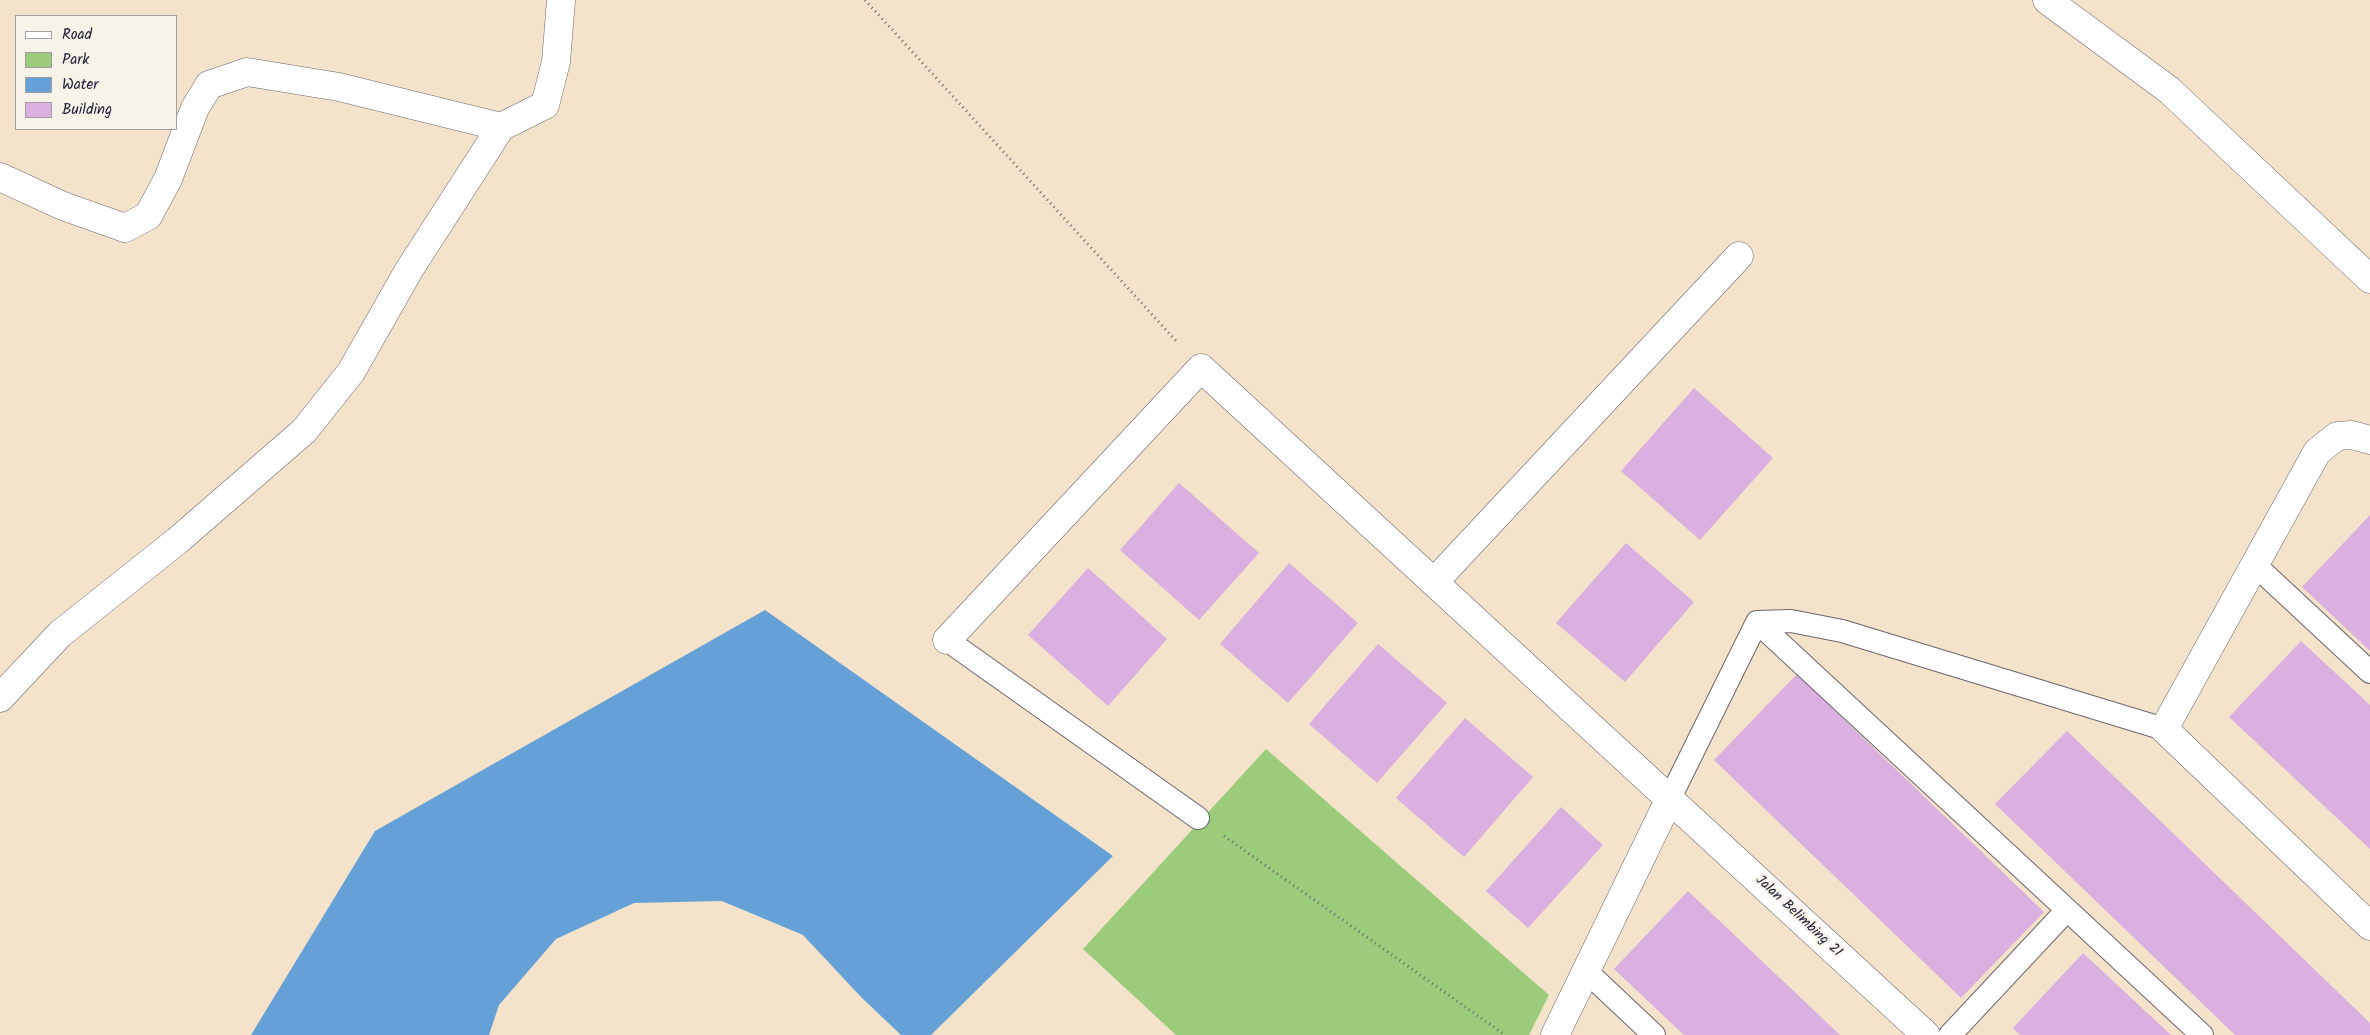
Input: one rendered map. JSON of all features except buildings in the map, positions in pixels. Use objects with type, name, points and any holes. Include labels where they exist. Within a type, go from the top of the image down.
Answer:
[{"type":"street","points":[[0,698],[60,634],[177,541],[304,431],[351,372],[409,270],[501,126],[545,105],[556,62],[560,0]]},
{"type":"street","points":[[2047,0],[2168,90],[2370,278]]},
{"type":"street","points":[[0,177],[64,206],[125,228],[148,216],[168,179],[195,108],[209,85],[247,72],[339,86],[501,126]]},
{"type":"street","points":[[1435,581],[1739,256]]},
{"type":"street","points":[[947,640],[1201,368]]},
{"type":"street","name":"Jalan Belimbing 21","points":[[1201,368],[1435,581],[1926,1035]]},
{"type":"street","points":[[2370,440],[2352,435],[2337,436],[2317,452],[2164,729],[2370,926]]},
{"type":"street","points":[[1555,1035],[1670,798]]},
{"type":"lane","points":[[2255,565],[2370,672]]},
{"type":"lane","points":[[1757,622],[1790,621],[1842,631],[2164,729]]},
{"type":"lane","points":[[1670,798],[1757,622]]},
{"type":"lane","points":[[1757,622],[2066,911],[2202,1035]]},
{"type":"lane","points":[[947,640],[1198,818]]},
{"type":"lane","points":[[1950,1035],[2066,911]]},
{"type":"lane","points":[[1586,971],[1654,1035]]},
{"type":"path","points":[[865,0],[1201,368]]},
{"type":"path","points":[[1198,818],[1505,1035]]},
{"type":"green space","points":[[1266,749],[1549,995],[1529,1035],[1176,1035],[1083,949]]},
{"type":"water","points":[[765,610],[1113,856],[931,1035],[901,1035],[862,998],[803,935],[722,901],[634,903],[556,939],[499,1005],[489,1035],[251,1035],[375,831]]}]
